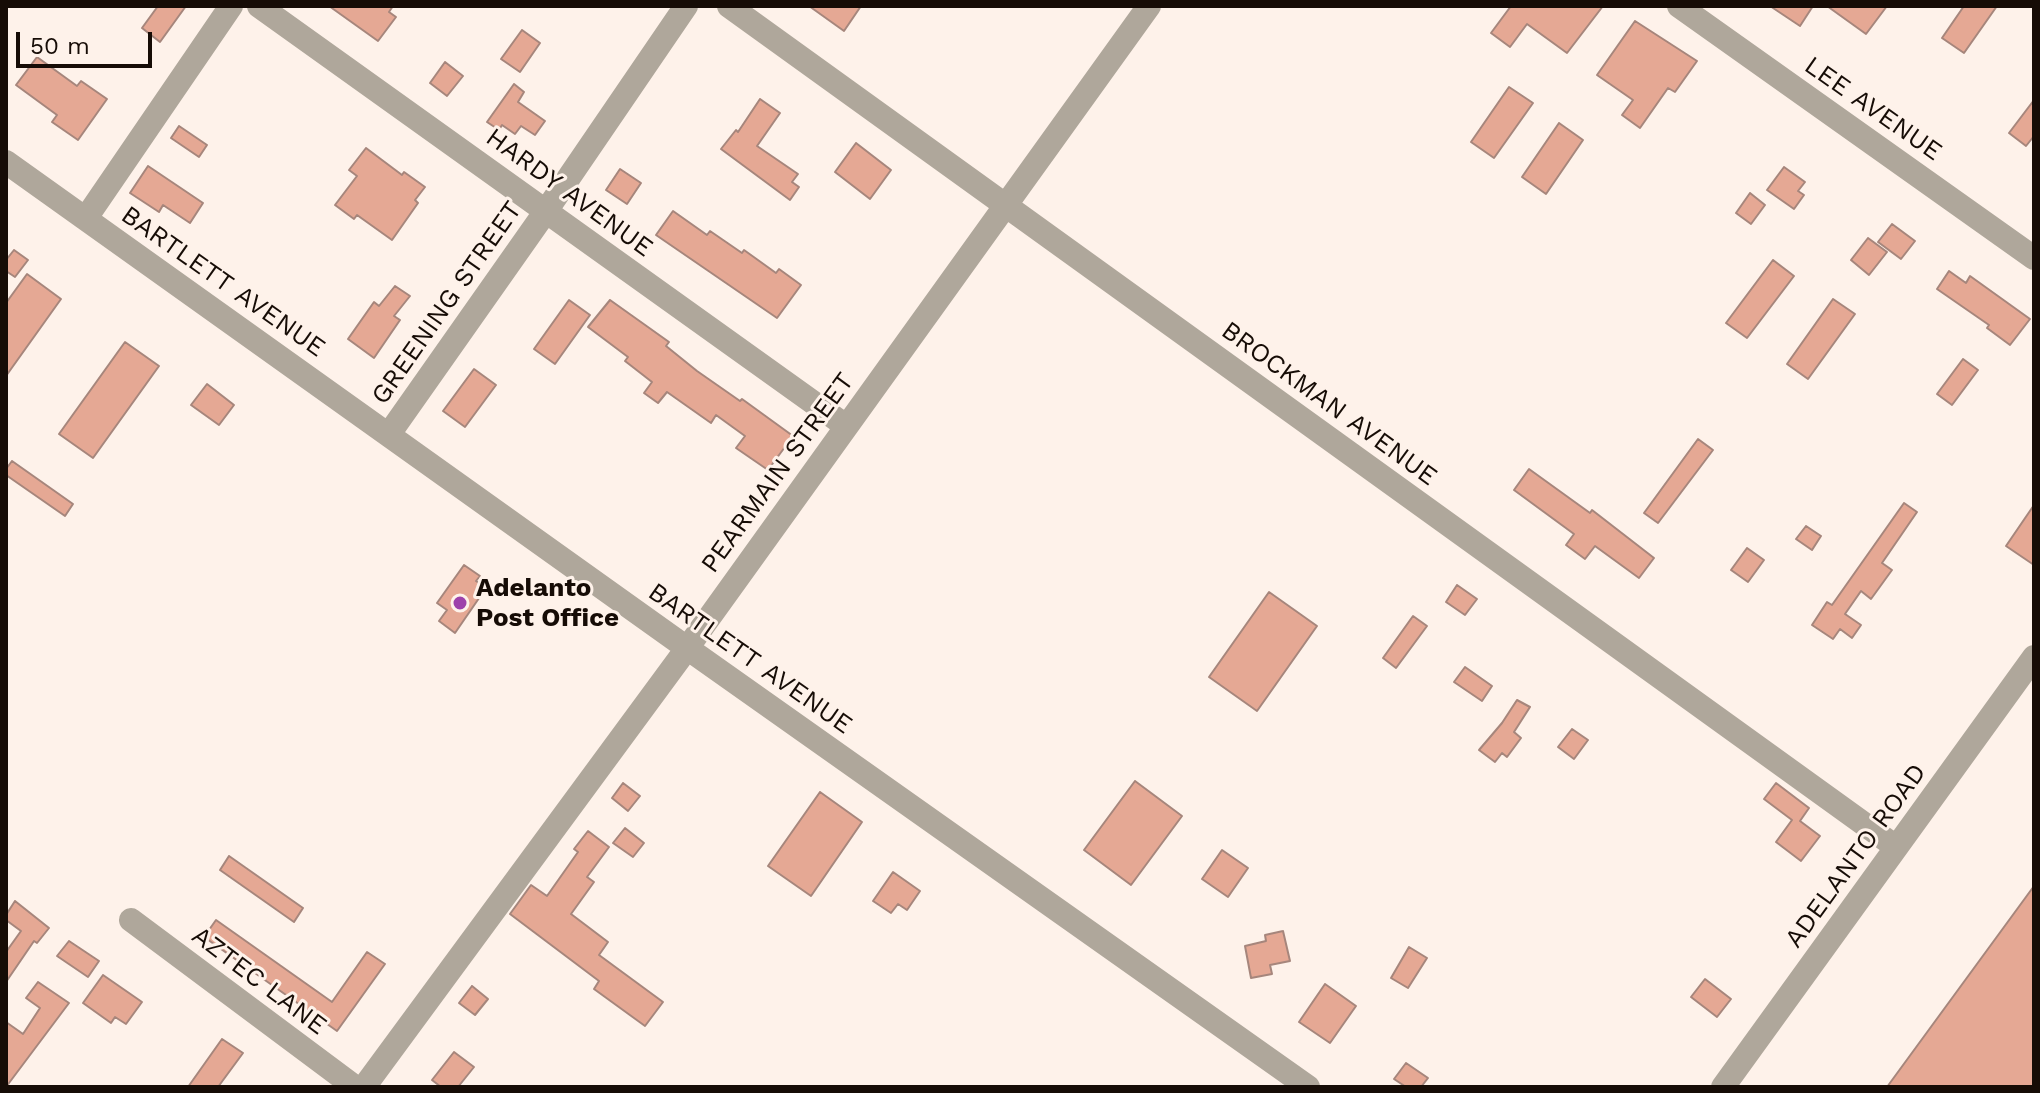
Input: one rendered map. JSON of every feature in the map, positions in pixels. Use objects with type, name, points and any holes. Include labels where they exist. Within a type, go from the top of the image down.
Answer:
[{"type":"street","points":[[86,218],[231,6]]},
{"type":"street","name":"HARDY AVENUE","points":[[259,6],[846,426]]},
{"type":"street","name":"GREENING STREET","points":[[389,434],[686,6]]},
{"type":"street","name":"BROCKMAN AVENUE","points":[[729,6],[1896,847]]},
{"type":"street","name":"PEARMAIN STREET","points":[[364,1087],[687,648],[1149,6]]},
{"type":"street","name":"LEE AVENUE","points":[[1679,6],[2034,258]]},
{"type":"street","name":"BARTLETT AVENUE","points":[[6,162],[1308,1087]]},
{"type":"street","name":"ADELANTO ROAD","points":[[1723,1087],[2034,657]]},
{"type":"street","name":"AZTEC LANE","points":[[131,920],[355,1087]]},
{"type":"building","points":[[158,6],[186,6],[160,42],[142,28]]},
{"type":"building","points":[[329,6],[393,6],[389,12],[396,17],[378,41]]},
{"type":"building","points":[[809,6],[861,6],[844,31]]},
{"type":"building","points":[[1511,6],[1603,6],[1567,53],[1527,24],[1510,47],[1491,33]]},
{"type":"building","points":[[1770,6],[1813,6],[1800,26]]},
{"type":"building","points":[[1827,6],[1887,6],[1866,34]]},
{"type":"building","points":[[1964,6],[1997,6],[1964,53],[1942,38]]},
{"type":"building","points":[[1635,21],[1697,61],[1675,92],[1668,88],[1640,128],[1622,115],[1633,100],[1597,75]]},
{"type":"building","points":[[522,30],[540,43],[520,72],[501,59]]},
{"type":"building","points":[[37,57],[77,86],[81,81],[107,99],[78,140],[52,122],[57,115],[16,85]]},
{"type":"building","points":[[445,62],[463,76],[447,96],[430,83]]},
{"type":"building","points":[[514,84],[524,92],[518,102],[545,121],[535,135],[521,126],[515,134],[502,125],[499,130],[487,122]]},
{"type":"building","points":[[1509,87],[1533,103],[1494,158],[1471,142]]},
{"type":"building","points":[[760,99],[780,113],[757,146],[798,174],[792,182],[799,187],[790,200],[721,149],[736,130],[738,132]]},
{"type":"building","points":[[2034,100],[2034,136],[2026,146],[2009,133]]},
{"type":"building","points":[[1559,123],[1583,140],[1546,194],[1522,177]]},
{"type":"building","points":[[179,126],[207,145],[199,157],[171,138]]},
{"type":"building","points":[[856,143],[891,170],[870,199],[835,172]]},
{"type":"building","points":[[366,148],[402,175],[404,172],[425,187],[415,200],[418,203],[392,240],[357,215],[354,219],[335,205],[357,176],[349,170]]},
{"type":"building","points":[[148,166],[203,203],[190,223],[163,205],[159,212],[130,193]]},
{"type":"building","points":[[1784,167],[1805,182],[1798,191],[1804,195],[1794,209],[1767,190]]},
{"type":"building","points":[[620,169],[641,183],[627,204],[606,190]]},
{"type":"building","points":[[1750,193],[1765,205],[1751,224],[1736,213]]},
{"type":"building","points":[[673,211],[707,235],[710,231],[742,253],[744,250],[776,273],[779,269],[801,285],[777,318],[656,235]]},
{"type":"building","points":[[1892,224],[1915,241],[1901,259],[1878,242]]},
{"type":"building","points":[[1868,238],[1887,252],[1869,275],[1851,260]]},
{"type":"building","points":[[14,250],[28,260],[15,277],[6,271],[6,260]]},
{"type":"building","points":[[1773,260],[1794,276],[1747,338],[1726,323]]},
{"type":"building","points":[[1949,271],[1966,283],[1970,276],[2030,319],[2010,345],[1987,328],[1989,325],[1937,289]]},
{"type":"building","points":[[27,274],[61,299],[6,376],[6,303]]},
{"type":"building","points":[[395,286],[410,296],[394,316],[400,320],[374,358],[348,339],[374,302],[379,306]]},
{"type":"building","points":[[1833,299],[1855,314],[1808,379],[1787,364]]},
{"type":"building","points":[[569,300],[590,315],[555,364],[534,349]]},
{"type":"building","points":[[610,300],[669,342],[666,346],[697,371],[793,436],[768,470],[736,448],[745,436],[716,415],[711,423],[667,392],[658,403],[644,393],[652,382],[625,361],[628,357],[588,327]]},
{"type":"building","points":[[125,342],[159,366],[93,458],[59,434]]},
{"type":"building","points":[[1963,359],[1978,370],[1952,405],[1937,394]]},
{"type":"building","points":[[474,369],[496,385],[465,427],[443,411]]},
{"type":"building","points":[[207,384],[234,405],[219,425],[191,405]]},
{"type":"building","points":[[1698,439],[1713,450],[1658,523],[1644,513]]},
{"type":"building","points":[[12,461],[73,504],[65,516],[6,475]]},
{"type":"building","points":[[1529,469],[1590,513],[1592,510],[1654,558],[1639,578],[1595,546],[1585,559],[1566,545],[1574,534],[1514,490]]},
{"type":"building","points":[[1904,503],[1917,512],[1882,563],[1892,570],[1871,599],[1861,591],[1845,614],[1861,625],[1852,638],[1840,629],[1833,639],[1812,625],[1827,602],[1832,605]]},
{"type":"building","points":[[2034,505],[2034,565],[2006,546]]},
{"type":"building","points":[[1806,526],[1821,536],[1812,550],[1796,539]]},
{"type":"building","points":[[1747,548],[1764,560],[1748,582],[1731,570]]},
{"type":"building","points":[[464,565],[480,576],[476,581],[486,588],[455,633],[439,621],[447,610],[437,603]]},
{"type":"building","points":[[1457,585],[1477,599],[1465,615],[1446,602]]},
{"type":"building","points":[[1269,592],[1317,626],[1257,711],[1209,677]]},
{"type":"building","points":[[1413,616],[1427,626],[1396,668],[1383,658]]},
{"type":"building","points":[[1465,667],[1492,686],[1482,701],[1454,682]]},
{"type":"building","points":[[1517,700],[1530,707],[1514,732],[1521,738],[1507,757],[1502,753],[1495,762],[1479,750]]},
{"type":"building","points":[[1572,729],[1588,740],[1574,759],[1558,747]]},
{"type":"building","points":[[1135,781],[1182,816],[1131,885],[1084,850]]},
{"type":"building","points":[[623,783],[640,796],[628,811],[612,798]]},
{"type":"building","points":[[1776,783],[1809,808],[1800,821],[1820,836],[1801,861],[1776,842],[1792,820],[1764,799]]},
{"type":"building","points":[[820,792],[862,822],[811,896],[768,866]]},
{"type":"building","points":[[625,828],[644,843],[633,857],[613,843]]},
{"type":"building","points":[[588,831],[609,847],[587,877],[594,882],[571,914],[608,942],[599,955],[663,1002],[645,1026],[594,989],[599,981],[510,914],[531,885],[547,896],[578,852],[574,849]]},
{"type":"building","points":[[1222,850],[1248,868],[1228,897],[1202,879]]},
{"type":"building","points":[[229,856],[303,908],[294,922],[220,870]]},
{"type":"building","points":[[893,872],[920,891],[907,910],[898,904],[891,913],[873,901]]},
{"type":"building","points":[[2034,886],[2034,1087],[1887,1087]]},
{"type":"building","points":[[15,901],[49,928],[37,943],[34,941],[6,982],[6,952],[21,931],[6,920]]},
{"type":"building","points":[[216,920],[332,1002],[367,952],[385,964],[337,1031],[204,937]]},
{"type":"building","points":[[1283,931],[1290,961],[1270,965],[1272,974],[1251,978],[1245,946],[1266,941],[1265,935]]},
{"type":"building","points":[[69,941],[99,961],[88,977],[57,956]]},
{"type":"building","points":[[1409,947],[1427,958],[1408,988],[1391,978]]},
{"type":"building","points":[[103,975],[142,1002],[126,1024],[115,1017],[111,1023],[83,1003]]},
{"type":"building","points":[[1705,979],[1731,999],[1717,1017],[1691,997]]},
{"type":"building","points":[[38,982],[69,1003],[6,1087],[6,1022],[23,1034],[40,1008],[26,998]]},
{"type":"building","points":[[1325,984],[1356,1006],[1330,1043],[1299,1022]]},
{"type":"building","points":[[472,986],[488,999],[475,1015],[459,1003]]},
{"type":"building","points":[[222,1039],[243,1053],[218,1087],[188,1087]]},
{"type":"building","points":[[454,1052],[474,1067],[458,1087],[441,1087],[432,1080]]},
{"type":"building","points":[[1406,1063],[1428,1078],[1421,1087],[1406,1087],[1394,1079]]},
{"type":"place","name":"Adelanto Post Office","points":[[460,603]]}]
